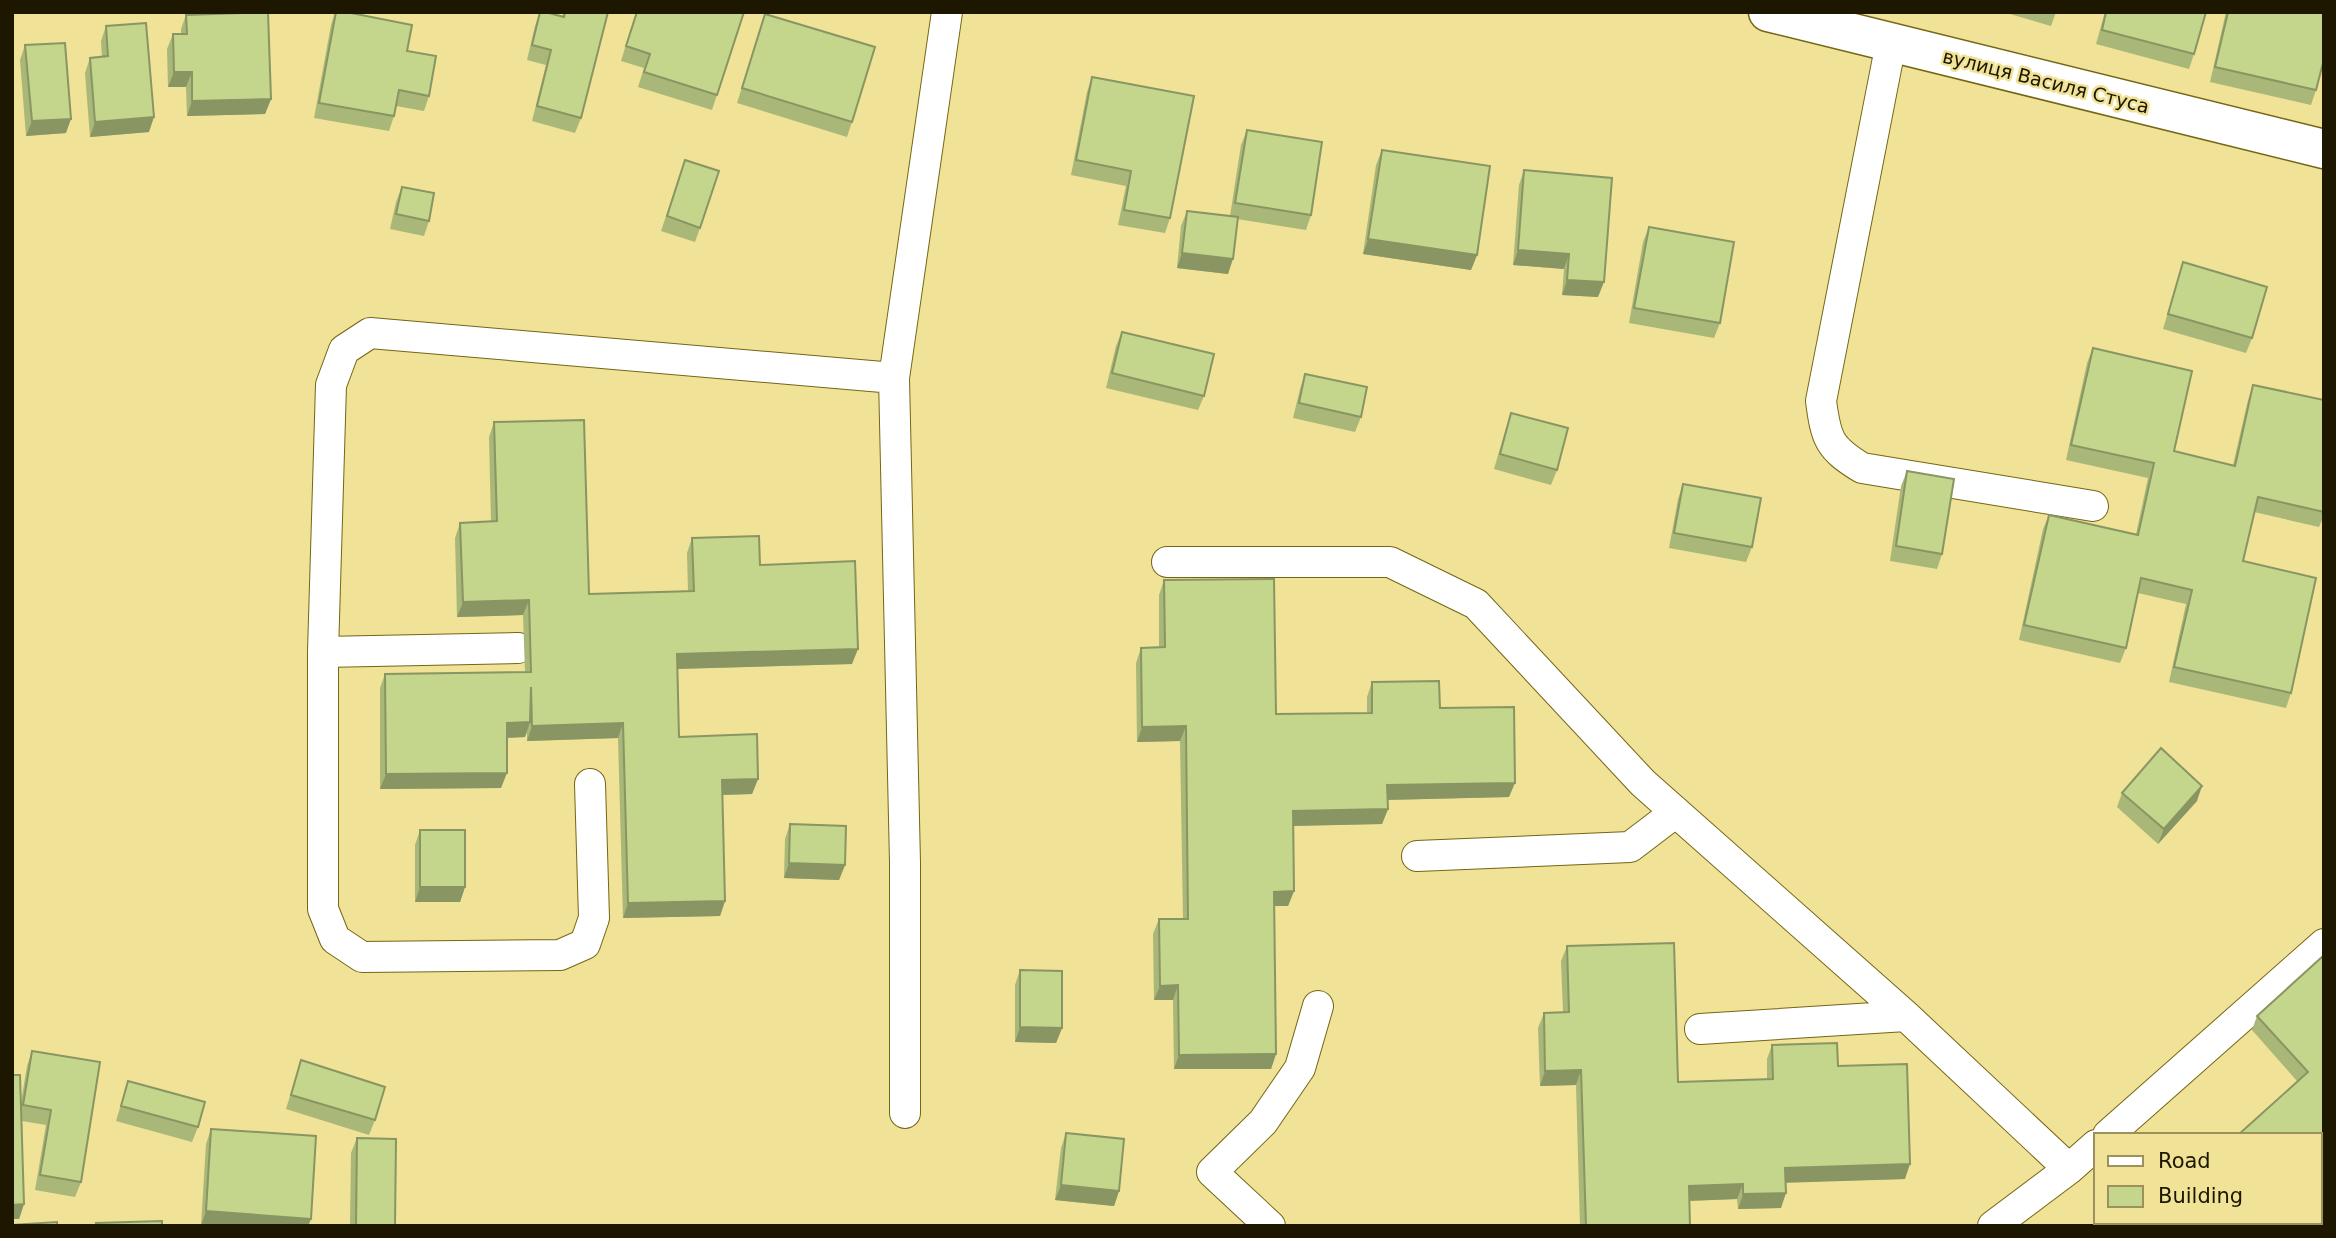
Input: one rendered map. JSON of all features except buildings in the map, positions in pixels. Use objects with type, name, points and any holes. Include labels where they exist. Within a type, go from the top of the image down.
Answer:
[{"type":"street","name":"вулиця Василя Стуса","points":[[1768,12],[2324,149]]},
{"type":"lane","points":[[905,1113],[905,863],[894,378],[947,12]]},
{"type":"lane","points":[[1891,43],[1821,401],[1825,433],[1842,455],[1862,468],[2093,506]]},
{"type":"lane","points":[[590,784],[594,918],[585,944],[560,956],[362,957],[335,939],[323,909],[323,652],[331,386],[344,350],[370,333],[894,378]]},
{"type":"lane","points":[[1167,562],[1390,562],[1476,604],[1643,783],[1906,1016],[2069,1169]]},
{"type":"lane","points":[[323,652],[518,648]]},
{"type":"lane","points":[[1417,856],[1630,847],[1676,812]]},
{"type":"lane","points":[[2110,1133],[2324,944]]},
{"type":"lane","points":[[1270,1226],[1212,1172],[1263,1122],[1300,1068],[1318,1006]]},
{"type":"lane","points":[[1700,1029],[1906,1016]]},
{"type":"lane","points":[[1993,1226],[2094,1147]]}]
